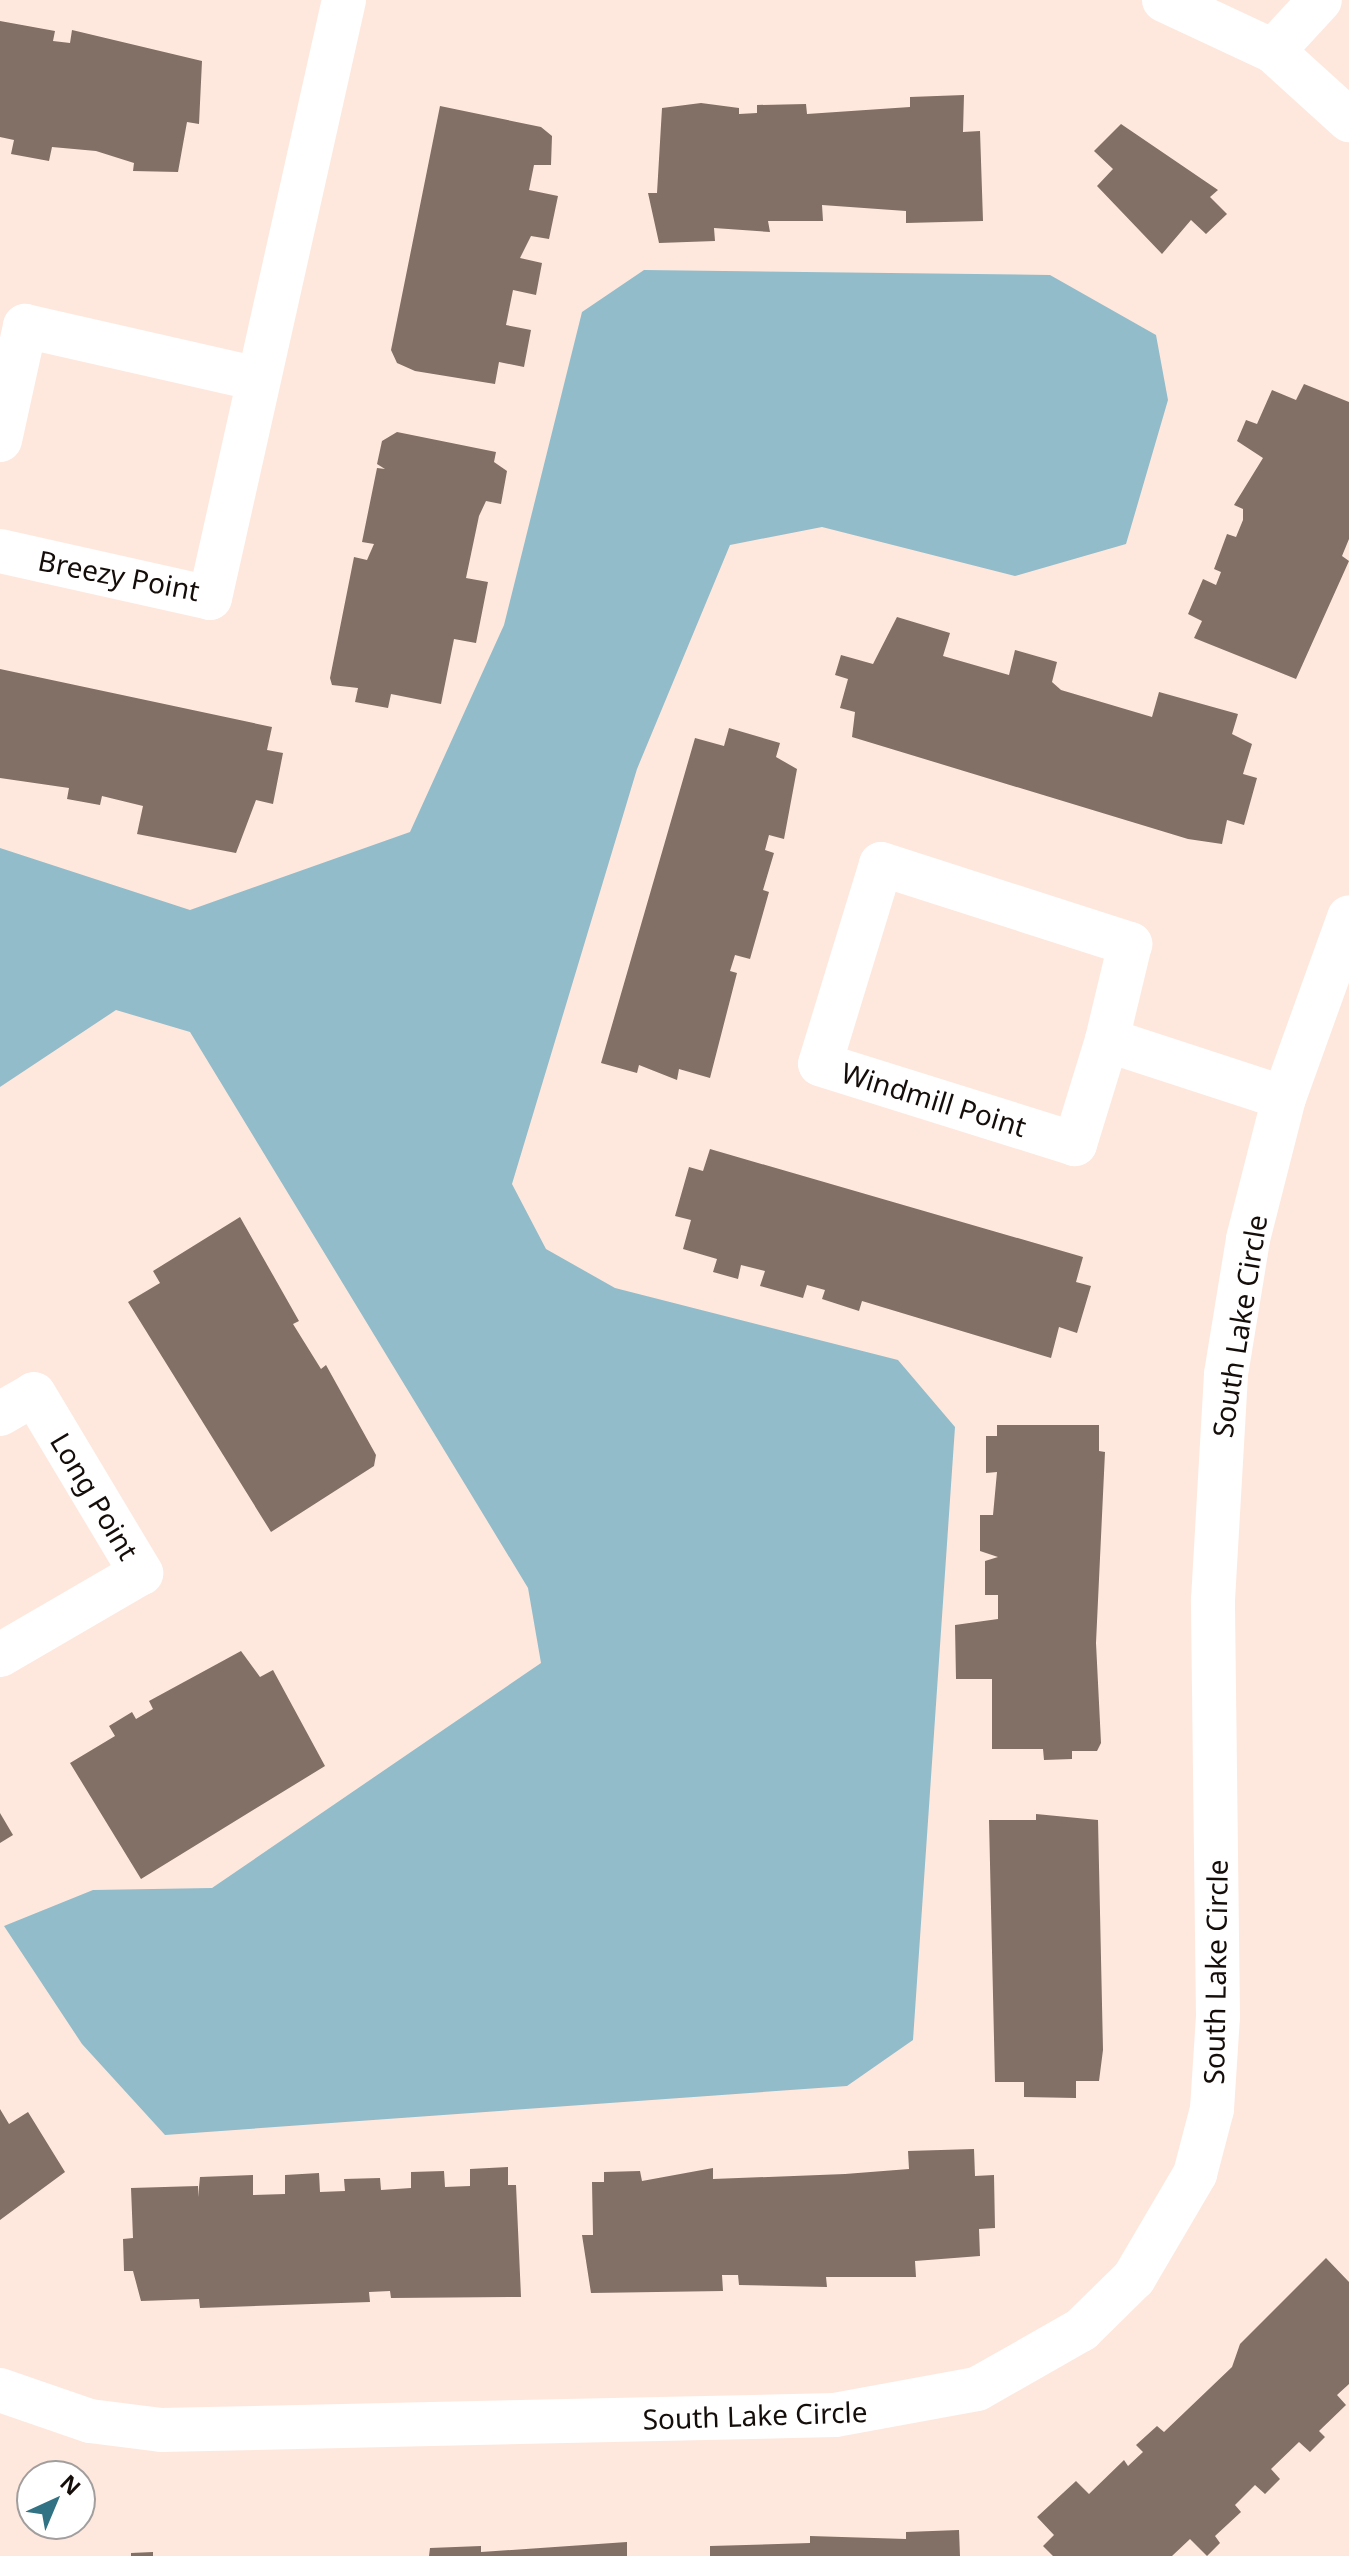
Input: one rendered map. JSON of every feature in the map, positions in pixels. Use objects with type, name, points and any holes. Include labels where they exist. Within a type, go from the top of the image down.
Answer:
[{"type":"street","name":"Breezy Point","points":[[0,551],[210,598],[344,0]]},
{"type":"street","points":[[1164,0],[1273,51],[1347,114]]},
{"type":"street","points":[[1273,51],[1320,0]]},
{"type":"street","points":[[0,440],[25,326],[258,379]]},
{"type":"street","name":"Windmill Point","points":[[881,864],[1130,944],[1107,1040],[1075,1144],[820,1064],[881,864]]},
{"type":"street","name":"South Lake Circle","points":[[0,2390],[90,2421],[161,2430],[835,2415],[977,2389],[1081,2330],[1134,2278],[1195,2174],[1212,2109],[1218,2017],[1217,1497],[1248,1239],[1284,1098],[1349,917]]},
{"type":"street","points":[[1107,1040],[1284,1098]]},
{"type":"street","name":"Long Point","points":[[0,1414],[34,1394],[141,1573],[0,1655]]},
{"type":"water","points":[[644,270],[1050,275],[1156,335],[1168,400],[1126,544],[1015,576],[822,527],[730,545],[637,769],[512,1184],[546,1249],[615,1288],[898,1360],[955,1427],[913,2040],[847,2086],[165,2135],[82,2044],[4,1926],[93,1890],[212,1888],[541,1663],[528,1588],[190,1032],[116,1010],[0,1087],[0,848],[190,910],[410,832],[504,625],[582,312]]},
{"type":"building","points":[[0,21],[55,31],[53,41],[70,43],[72,30],[202,61],[199,124],[187,122],[178,172],[133,171],[134,163],[96,151],[52,147],[49,161],[11,154],[14,140],[0,137]]},
{"type":"building","points":[[964,95],[963,132],[980,131],[983,221],[906,223],[906,211],[822,205],[823,221],[768,221],[770,232],[714,228],[715,241],[659,243],[648,193],[657,193],[662,108],[701,103],[739,108],[739,114],[757,113],[757,105],[806,104],[807,114],[910,107],[910,97]]},
{"type":"building","points":[[440,106],[541,127],[552,136],[551,165],[534,165],[529,190],[558,196],[549,239],[531,236],[520,258],[542,263],[536,295],[513,290],[506,325],[531,330],[524,367],[499,362],[495,384],[415,371],[397,363],[391,350]]},
{"type":"building","points":[[1121,124],[1218,190],[1210,197],[1227,214],[1206,234],[1191,220],[1162,254],[1097,186],[1113,169],[1094,151]]},
{"type":"building","points":[[1304,384],[1349,402],[1349,539],[1342,556],[1349,561],[1296,679],[1194,638],[1202,621],[1188,614],[1203,579],[1216,585],[1221,572],[1214,569],[1227,534],[1236,537],[1243,520],[1243,509],[1234,505],[1263,458],[1237,441],[1246,420],[1257,424],[1272,390],[1296,400]]},
{"type":"building","points":[[397,432],[496,452],[494,462],[507,471],[501,504],[486,501],[479,516],[466,578],[488,582],[476,643],[454,639],[441,704],[391,694],[388,708],[355,702],[358,688],[332,685],[330,678],[354,557],[367,560],[374,544],[362,542],[377,468],[385,469],[377,464],[382,441]]},
{"type":"building","points":[[897,617],[950,633],[943,656],[1009,675],[1015,650],[1057,662],[1052,682],[1061,690],[1152,717],[1159,692],[1238,714],[1232,734],[1252,744],[1243,774],[1257,778],[1244,825],[1227,820],[1222,844],[1188,839],[852,737],[855,712],[840,708],[848,679],[835,675],[841,655],[873,664]]},
{"type":"building","points":[[0,669],[272,727],[267,750],[283,753],[273,804],[256,800],[236,853],[137,834],[143,806],[102,796],[100,805],[67,799],[69,788],[0,778]]},
{"type":"building","points":[[729,728],[780,743],[776,757],[797,769],[784,839],[769,835],[765,850],[774,853],[763,890],[769,892],[750,959],[735,955],[730,971],[737,973],[710,1078],[679,1069],[677,1080],[639,1065],[637,1073],[601,1063],[695,738],[724,746]]},
{"type":"building","points":[[710,1149],[1083,1257],[1076,1282],[1091,1286],[1077,1333],[1059,1327],[1051,1358],[862,1301],[859,1311],[822,1299],[825,1290],[807,1285],[803,1298],[760,1286],[765,1271],[741,1265],[738,1279],[713,1272],[717,1259],[683,1249],[691,1220],[675,1216],[689,1167],[703,1171]]},
{"type":"building","points":[[240,1217],[299,1321],[293,1324],[321,1369],[326,1365],[376,1455],[374,1466],[271,1532],[128,1302],[160,1283],[153,1271]]},
{"type":"building","points":[[997,1425],[1099,1425],[1099,1451],[1105,1452],[1096,1643],[1101,1743],[1097,1751],[1072,1751],[1072,1759],[1044,1760],[1043,1749],[992,1749],[992,1679],[956,1679],[955,1625],[998,1619],[998,1595],[985,1595],[985,1561],[998,1557],[980,1551],[980,1515],[993,1515],[997,1472],[986,1473],[986,1436],[997,1436]]},
{"type":"building","points":[[241,1651],[260,1677],[273,1670],[325,1766],[141,1879],[70,1763],[115,1736],[109,1726],[132,1712],[136,1719],[153,1709],[149,1701]]},
{"type":"building","points":[[0,1813],[13,1835],[0,1843]]},
{"type":"building","points":[[1036,1814],[1098,1820],[1103,2050],[1099,2081],[1076,2081],[1076,2098],[1024,2097],[1024,2082],[995,2082],[989,1820],[1036,1820]]},
{"type":"building","points":[[0,2109],[9,2124],[28,2112],[65,2172],[0,2220]]},
{"type":"building","points":[[974,2149],[975,2176],[994,2175],[995,2228],[979,2229],[980,2256],[915,2261],[916,2277],[826,2277],[827,2287],[739,2285],[738,2275],[722,2275],[723,2291],[591,2293],[582,2235],[593,2235],[592,2182],[604,2182],[604,2172],[640,2171],[642,2181],[713,2168],[713,2179],[845,2174],[909,2169],[908,2151]]},
{"type":"building","points":[[508,2167],[508,2185],[516,2185],[521,2297],[391,2298],[390,2291],[369,2292],[370,2302],[200,2308],[199,2299],[141,2301],[133,2271],[124,2271],[123,2239],[133,2238],[131,2188],[198,2186],[198,2197],[200,2177],[253,2175],[253,2195],[285,2194],[285,2175],[319,2173],[320,2192],[345,2191],[344,2179],[380,2178],[381,2190],[411,2188],[411,2172],[444,2171],[445,2187],[470,2186],[470,2169]]},
{"type":"building","points":[[1326,2258],[1349,2282],[1349,2384],[1337,2395],[1346,2405],[1319,2431],[1325,2437],[1310,2452],[1299,2442],[1271,2469],[1280,2479],[1265,2494],[1255,2485],[1235,2505],[1241,2512],[1215,2536],[1220,2543],[1207,2556],[1190,2539],[1172,2556],[1053,2556],[1043,2546],[1054,2535],[1037,2517],[1076,2481],[1089,2494],[1124,2460],[1128,2466],[1143,2452],[1136,2445],[1157,2426],[1164,2432],[1232,2367],[1240,2344]]},
{"type":"building","points":[[959,2530],[960,2556],[710,2556],[710,2546],[810,2543],[810,2536],[906,2539],[906,2532]]},
{"type":"building","points":[[627,2542],[627,2556],[429,2556],[430,2548],[481,2546],[481,2552]]},
{"type":"building","points":[[153,2552],[153,2556],[131,2556],[131,2553]]}]
